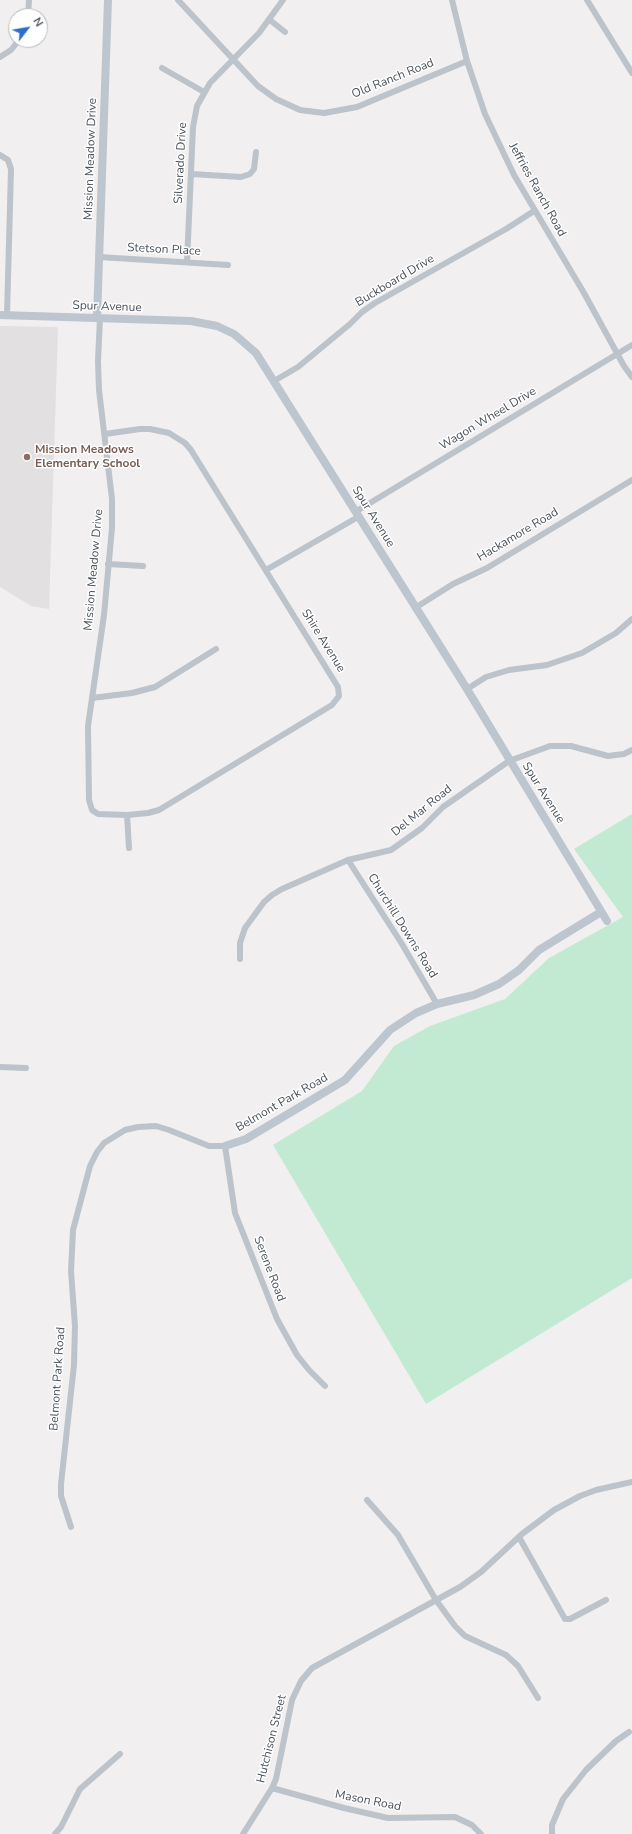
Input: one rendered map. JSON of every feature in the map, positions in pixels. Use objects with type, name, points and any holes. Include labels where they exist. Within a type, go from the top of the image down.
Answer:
[{"type":"street","name":"Mission Meadow Drive","points":[[89,800],[88,726],[104,615],[112,528],[112,499],[99,390],[98,361],[99,257],[108,0]]},
{"type":"street","name":"Old Ranch Road","points":[[178,0],[258,86],[276,99],[300,110],[324,113],[357,107],[467,61]]},
{"type":"street","name":"Silverado Drive","points":[[187,262],[193,127],[197,106],[204,92],[270,20],[283,0]]},
{"type":"street","name":"Jeffries Ranch Road","points":[[452,0],[467,61],[484,114],[514,175],[534,211],[584,293],[617,354],[632,377]]},
{"type":"street","points":[[587,0],[632,73]]},
{"type":"street","points":[[270,20],[285,32]]},
{"type":"street","points":[[0,57],[13,48]]},
{"type":"street","points":[[162,68],[204,92]]},
{"type":"street","points":[[191,174],[241,177],[250,174],[254,169],[256,152]]},
{"type":"street","points":[[0,155],[8,160],[11,169],[3,315]]},
{"type":"street","name":"Buckboard Drive","points":[[274,381],[298,367],[350,324],[362,312],[375,303],[506,230],[534,211]]},
{"type":"street","name":"Stetson Place","points":[[99,257],[228,265]]},
{"type":"street","name":"Spur Avenue","points":[[3,315],[192,321],[217,326],[234,334],[256,352],[414,608],[467,689],[606,922]]},
{"type":"street","name":"Wagon Wheel Drive","points":[[266,570],[632,345]]},
{"type":"street","name":"Shire Avenue","points":[[89,800],[92,810],[98,814],[148,814],[159,810],[332,704],[339,696],[338,687],[191,450],[185,443],[169,433],[150,429],[105,434]]},
{"type":"street","name":"Hackamore Road","points":[[414,608],[453,584],[487,568],[632,480]]},
{"type":"street","points":[[108,564],[143,566]]},
{"type":"street","points":[[467,689],[486,678],[509,670],[547,665],[582,653],[616,633],[632,618]]},
{"type":"street","points":[[92,698],[132,693],[155,687],[216,649]]},
{"type":"street","name":"Del Mar Road","points":[[240,959],[240,943],[245,928],[264,902],[282,888],[348,860],[391,850],[422,828],[443,807],[509,761],[550,746],[571,746],[608,756],[624,754],[632,750]]},
{"type":"street","points":[[127,815],[128,848]]},
{"type":"street","name":"Churchill Downs Road","points":[[348,860],[402,944],[437,1004]]},
{"type":"street","name":"Belmont Park Road","points":[[71,1527],[61,1496],[74,1365],[75,1326],[71,1271],[73,1230],[90,1166],[97,1152],[104,1143],[125,1130],[138,1127],[156,1126],[209,1146],[226,1146],[246,1139],[345,1080],[390,1030],[416,1013],[437,1004],[474,995],[499,984],[519,970],[540,950],[601,912]]},
{"type":"street","points":[[0,1067],[26,1068]]},
{"type":"street","name":"Serene Road","points":[[226,1146],[235,1213],[277,1319],[297,1355],[325,1386]]},
{"type":"street","name":"Hutchison Street","points":[[243,1834],[272,1788],[276,1779],[292,1700],[302,1681],[312,1668],[460,1587],[481,1572],[519,1537],[554,1510],[580,1496],[596,1490],[632,1482]]},
{"type":"street","points":[[367,1500],[398,1535],[436,1600],[455,1626],[466,1636],[506,1655],[518,1666],[538,1698]]},
{"type":"street","points":[[519,1537],[565,1619],[570,1619],[606,1600]]},
{"type":"street","points":[[552,1834],[552,1825],[563,1799],[586,1770],[616,1741],[629,1732]]},
{"type":"street","points":[[55,1834],[61,1827],[80,1789],[120,1754]]},
{"type":"street","name":"Mason Road","points":[[272,1788],[344,1808],[388,1818],[455,1817],[472,1825],[481,1834]]},
{"type":"shaded area","name":"Mission Meadows Elementary School","points":[[0,326],[58,327],[49,609],[31,606],[0,587]]},
{"type":"green space","points":[[632,814],[632,1278],[426,1404],[273,1145],[362,1091],[394,1046],[430,1026],[505,999],[549,958],[623,917],[574,849]]},
{"type":"place","name":"Mission Meadows Elementary School","points":[[27,457]]}]
